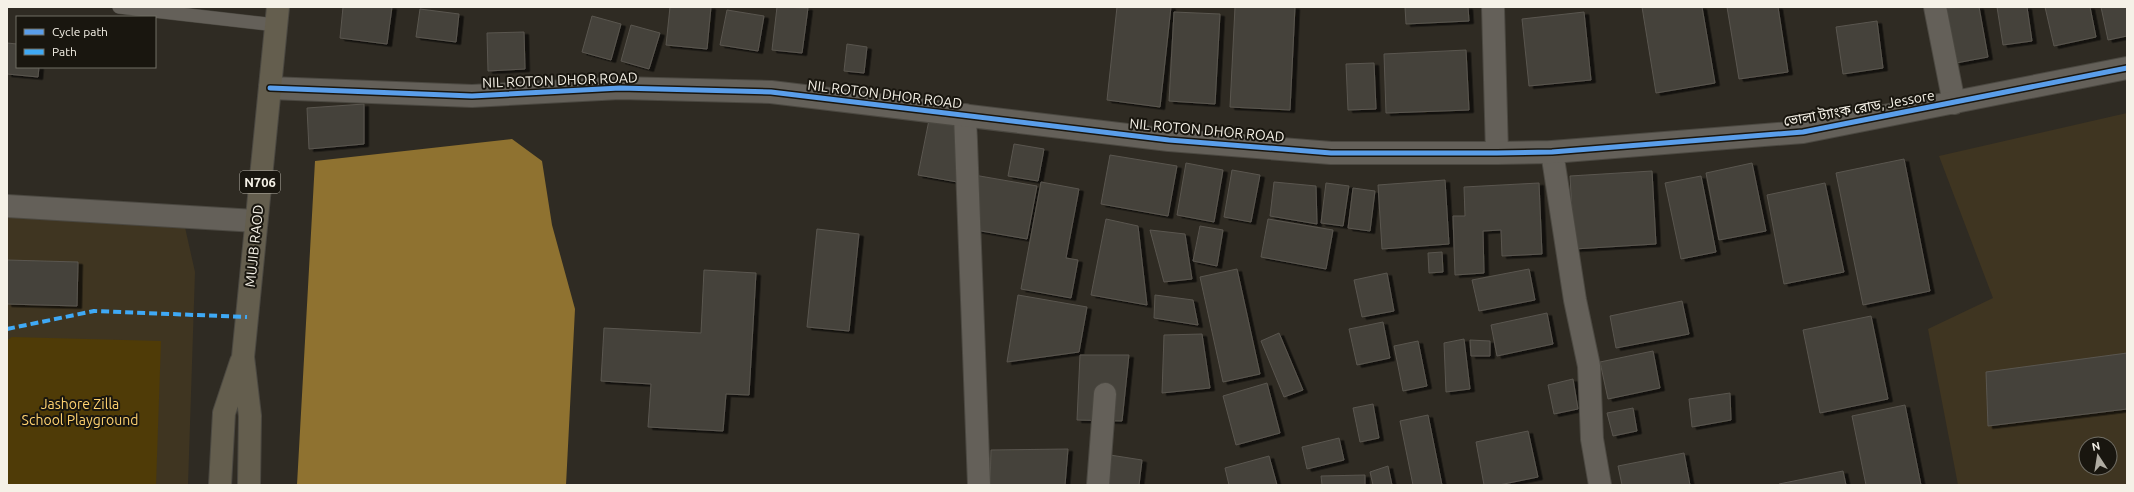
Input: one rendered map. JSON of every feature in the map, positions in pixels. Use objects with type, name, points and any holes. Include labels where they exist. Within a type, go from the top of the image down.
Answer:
[{"type":"highway","name":"MUJIB RAOD","points":[[249,485],[250,416],[243,357],[277,16]]},
{"type":"highway","name":"N706","points":[[220,485],[224,412],[243,357]]},
{"type":"street","points":[[1493,7],[1497,153]]},
{"type":"street","points":[[1935,7],[1954,103]]},
{"type":"street","name":"ভোলা ট্যাংক রোড, Jessore","points":[[1497,153],[1552,152],[1803,132],[2127,68]]},
{"type":"street","name":"NIL ROTON DHOR ROAD","points":[[270,88],[472,96],[620,88],[771,92],[1169,140],[1331,153],[1497,153]]},
{"type":"street","points":[[966,115],[979,485]]},
{"type":"street","points":[[1552,152],[1575,300],[1589,366],[1592,439],[1600,485]]},
{"type":"street","points":[[7,206],[256,221]]},
{"type":"street","points":[[1098,485],[1105,394]]},
{"type":"lane","points":[[119,7],[277,16]]},
{"type":"shaded area","points":[[2127,113],[2127,485],[1958,485],[1928,329],[1993,298],[1939,156]]},
{"type":"shaded area","points":[[512,139],[542,161],[552,225],[575,309],[566,485],[297,485],[315,161]]},
{"type":"shaded area","points":[[7,211],[184,223],[195,272],[188,485],[7,485]]},
{"type":"green space","name":"Jashore Zilla School Playground","points":[[12,337],[161,341],[156,485],[7,485],[7,340]]},
{"type":"building","points":[[343,7],[392,7],[387,44],[340,38]]},
{"type":"building","points":[[670,7],[711,7],[707,49],[666,45]]},
{"type":"building","points":[[777,7],[808,8],[802,53],[772,50]]},
{"type":"building","points":[[1117,7],[1171,7],[1160,107],[1107,100]]},
{"type":"building","points":[[1235,7],[1295,7],[1290,110],[1230,107]]},
{"type":"building","points":[[1405,7],[1468,7],[1469,21],[1406,24]]},
{"type":"building","points":[[1642,7],[1702,7],[1715,83],[1656,93]]},
{"type":"building","points":[[1727,7],[1778,7],[1788,72],[1739,79]]},
{"type":"building","points":[[1979,7],[1988,57],[1956,63],[1945,8]]},
{"type":"building","points":[[1997,7],[2027,7],[2032,41],[2003,45]]},
{"type":"building","points":[[2045,7],[2090,7],[2096,37],[2054,46]]},
{"type":"building","points":[[2101,7],[2127,7],[2127,36],[2108,40]]},
{"type":"building","points":[[420,9],[459,14],[456,42],[416,37]]},
{"type":"building","points":[[727,10],[764,16],[758,51],[720,45]]},
{"type":"building","points":[[1174,12],[1220,14],[1215,104],[1169,101]]},
{"type":"building","points":[[1584,12],[1591,80],[1529,86],[1522,19]]},
{"type":"building","points":[[592,16],[621,24],[611,60],[582,52]]},
{"type":"building","points":[[1877,21],[1883,68],[1843,74],[1836,27]]},
{"type":"building","points":[[631,25],[660,33],[649,69],[621,61]]},
{"type":"building","points":[[524,32],[525,69],[488,71],[487,33]]},
{"type":"building","points":[[7,43],[16,44],[16,68],[39,68],[38,77],[7,74]]},
{"type":"building","points":[[847,44],[867,47],[864,73],[844,71]]},
{"type":"building","points":[[1466,50],[1469,110],[1386,113],[1384,54]]},
{"type":"building","points":[[1374,63],[1376,109],[1348,110],[1346,64]]},
{"type":"building","points":[[364,104],[364,144],[309,149],[307,108]]},
{"type":"building","points":[[929,120],[973,127],[963,183],[918,175]]},
{"type":"building","points":[[1014,144],[1044,149],[1038,181],[1008,176]]},
{"type":"building","points":[[1110,155],[1177,166],[1168,216],[1101,204]]},
{"type":"building","points":[[1904,159],[1930,291],[1863,305],[1836,173]]},
{"type":"building","points":[[1186,163],[1223,170],[1214,222],[1177,215]]},
{"type":"building","points":[[1752,163],[1766,231],[1719,240],[1706,173]]},
{"type":"building","points":[[1232,170],[1260,175],[1251,222],[1224,217]]},
{"type":"building","points":[[1652,171],[1656,244],[1574,249],[1570,176]]},
{"type":"building","points":[[974,175],[1037,186],[1027,239],[964,228]]},
{"type":"building","points":[[1701,176],[1716,252],[1681,259],[1665,183]]},
{"type":"building","points":[[1445,180],[1449,244],[1382,249],[1378,185]]},
{"type":"building","points":[[1041,182],[1079,189],[1066,258],[1078,260],[1071,298],[1021,289]]},
{"type":"building","points":[[1274,182],[1316,186],[1317,224],[1270,216]]},
{"type":"building","points":[[1326,183],[1349,186],[1343,226],[1321,223]]},
{"type":"building","points":[[1539,183],[1542,254],[1502,256],[1501,230],[1483,231],[1484,273],[1455,275],[1453,216],[1465,216],[1464,187]]},
{"type":"building","points":[[1825,183],[1844,272],[1784,284],[1767,195]]},
{"type":"building","points":[[1353,188],[1375,191],[1370,231],[1348,228]]},
{"type":"building","points":[[1106,219],[1138,226],[1147,305],[1091,295]]},
{"type":"building","points":[[1268,219],[1333,230],[1326,269],[1261,257]]},
{"type":"building","points":[[1200,226],[1223,230],[1217,266],[1193,261]]},
{"type":"building","points":[[817,229],[859,234],[849,331],[807,327]]},
{"type":"building","points":[[1150,230],[1185,234],[1192,279],[1164,282]]},
{"type":"building","points":[[1442,252],[1443,272],[1429,273],[1428,253]]},
{"type":"building","points":[[7,260],[78,262],[77,306],[7,304]]},
{"type":"building","points":[[1237,269],[1260,374],[1223,382],[1200,277]]},
{"type":"building","points":[[1529,269],[1535,300],[1479,311],[1472,280]]},
{"type":"building","points":[[704,270],[756,273],[749,395],[726,394],[723,431],[648,427],[651,384],[601,381],[604,328],[701,333]]},
{"type":"building","points":[[1387,273],[1394,311],[1362,317],[1354,280]]},
{"type":"building","points":[[1018,295],[1087,307],[1079,352],[1007,362]]},
{"type":"building","points":[[1155,295],[1193,300],[1198,325],[1154,318]]},
{"type":"building","points":[[1682,301],[1689,334],[1616,348],[1610,316]]},
{"type":"building","points":[[1547,313],[1553,344],[1497,356],[1491,325]]},
{"type":"building","points":[[1871,316],[1888,399],[1820,413],[1803,330]]},
{"type":"building","points":[[1383,322],[1390,358],[1357,365],[1349,329]]},
{"type":"building","points":[[1279,333],[1303,390],[1284,397],[1261,341]]},
{"type":"building","points":[[1202,334],[1210,388],[1162,393],[1164,335]]},
{"type":"building","points":[[1464,339],[1470,389],[1446,392],[1444,343]]},
{"type":"building","points":[[1470,340],[1490,341],[1490,356],[1471,356]]},
{"type":"building","points":[[1418,341],[1427,386],[1403,391],[1394,346]]},
{"type":"building","points":[[1653,351],[1660,388],[1608,399],[1600,362]]},
{"type":"building","points":[[2127,353],[2127,409],[1988,426],[1986,372]]},
{"type":"building","points":[[1080,355],[1129,355],[1122,421],[1077,420]]},
{"type":"building","points":[[1573,379],[1578,409],[1554,414],[1548,385]]},
{"type":"building","points":[[1267,383],[1280,433],[1236,445],[1223,396]]},
{"type":"building","points":[[1730,393],[1731,420],[1692,427],[1689,399]]},
{"type":"building","points":[[1373,404],[1379,438],[1360,442],[1353,408]]},
{"type":"building","points":[[1905,405],[1921,485],[1866,485],[1852,416]]},
{"type":"building","points":[[1633,408],[1637,431],[1613,436],[1607,413]]},
{"type":"building","points":[[1428,415],[1442,485],[1413,485],[1400,421]]},
{"type":"building","points":[[1528,431],[1538,477],[1499,485],[1484,485],[1476,442]]},
{"type":"building","points":[[1339,438],[1344,460],[1307,469],[1302,447]]},
{"type":"building","points":[[1068,449],[1065,485],[990,485],[991,450]]},
{"type":"building","points":[[1684,453],[1690,485],[1622,485],[1618,466]]},
{"type":"building","points":[[1110,455],[1142,460],[1139,485],[1106,485]]},
{"type":"building","points":[[1269,456],[1277,485],[1229,485],[1225,468]]},
{"type":"building","points":[[1388,466],[1392,485],[1373,485],[1370,472]]},
{"type":"building","points":[[1843,471],[1846,485],[1779,485],[1779,484]]},
{"type":"building","points":[[1365,475],[1365,485],[1322,485],[1321,476]]},
{"type":"marked path","points":[[7,329],[94,311],[247,317]]},
{"type":"cycle path","points":[[270,88],[472,96],[620,88],[771,92],[1169,140],[1331,153],[1497,153],[1552,152],[1803,132],[2127,68]]}]
